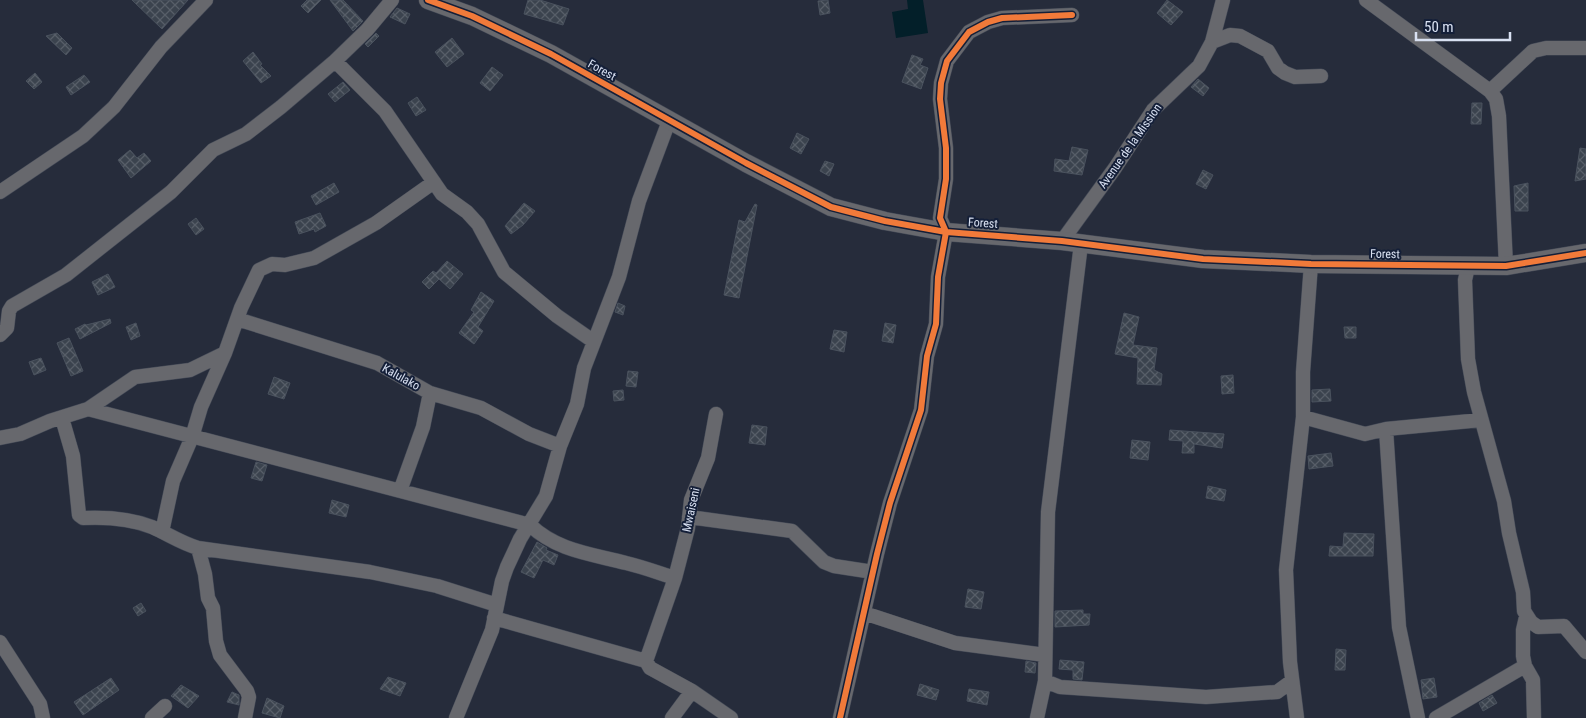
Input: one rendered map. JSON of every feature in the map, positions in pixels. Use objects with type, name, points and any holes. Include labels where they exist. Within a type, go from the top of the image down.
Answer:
[{"type":"street","points":[[0,192],[83,136],[108,113],[167,40],[206,0]]},
{"type":"street","points":[[0,335],[7,328],[9,311],[12,306],[66,275],[172,192],[213,150],[246,134],[335,61],[367,30],[392,0]]},
{"type":"street","name":"Forest","points":[[428,0],[472,16],[551,54],[669,121],[831,207],[885,221],[946,232],[1062,241],[1202,259],[1310,264],[1506,266],[1586,253]]},
{"type":"street","name":"Avenue de la Mission","points":[[1062,241],[1115,168],[1153,110],[1198,66],[1212,42],[1223,0]]},
{"type":"street","points":[[1366,0],[1490,91],[1496,99],[1499,116],[1506,266]]},
{"type":"street","points":[[840,718],[848,688],[855,642],[864,614],[890,503],[921,410],[927,356],[936,324],[938,277],[946,232],[940,218],[946,179],[946,148],[940,99],[941,83],[947,61],[969,32],[988,22],[1002,18],[1072,15]]},
{"type":"street","points":[[1212,42],[1230,35],[1240,36],[1268,51],[1278,68],[1285,73],[1295,77],[1321,76]]},
{"type":"street","points":[[1490,91],[1533,51],[1546,48],[1586,48]]},
{"type":"street","points":[[335,61],[385,111],[446,198],[467,212],[478,224],[504,272],[511,280],[593,341]]},
{"type":"street","points":[[456,718],[492,630],[507,567],[520,539],[546,496],[560,446],[577,404],[584,368],[593,341],[619,277],[638,201],[669,121]]},
{"type":"street","points":[[162,532],[173,481],[192,437],[236,319],[253,278],[259,270],[272,264],[285,265],[314,258],[376,223],[434,182]]},
{"type":"street","points":[[1037,718],[1045,681],[1048,512],[1081,244]]},
{"type":"street","points":[[1297,714],[1287,633],[1286,570],[1303,417],[1303,372],[1310,264]]},
{"type":"street","points":[[1468,267],[1465,280],[1468,359],[1480,420],[1503,494],[1526,617],[1523,630],[1525,666],[1532,680],[1534,718]]},
{"type":"street","name":"Kalulako","points":[[236,319],[376,363],[430,393],[481,408],[529,434],[560,446]]},
{"type":"street","points":[[0,438],[20,434],[88,410],[136,377],[190,370],[225,352]]},
{"type":"street","points":[[400,491],[423,427],[430,393]]},
{"type":"street","points":[[88,410],[530,525],[561,546],[606,560],[639,566],[675,578]]},
{"type":"street","name":"Mwaiseni","points":[[646,661],[675,578],[696,484],[708,458],[716,414]]},
{"type":"street","points":[[1303,417],[1365,434],[1386,429],[1480,420]]},
{"type":"street","points":[[62,418],[73,456],[79,515],[83,518],[122,520],[151,526],[179,542],[198,548],[370,572],[437,586],[495,612],[646,661],[650,668],[692,690],[731,718]]},
{"type":"street","points":[[1386,429],[1399,627],[1418,718]]},
{"type":"street","points":[[689,517],[792,530],[824,562],[834,566],[873,572]]},
{"type":"street","points":[[198,548],[205,574],[208,598],[213,608],[216,641],[220,655],[248,691],[249,697],[245,718]]},
{"type":"street","points":[[864,614],[955,643],[1045,655]]},
{"type":"street","points":[[1526,617],[1538,627],[1564,626],[1586,652]]},
{"type":"street","points":[[0,642],[40,704],[43,718]]},
{"type":"street","points":[[1436,718],[1525,666]]},
{"type":"street","points":[[1045,681],[1060,687],[1180,696],[1277,692],[1292,681]]},
{"type":"street","points":[[672,718],[692,690]]},
{"type":"street","points":[[1277,692],[1297,714]]},
{"type":"street","points":[[152,718],[165,706]]},
{"type":"water","points":[[907,0],[923,0],[928,33],[896,38],[892,12],[908,9]]},
{"type":"building","points":[[132,0],[188,0],[162,29]]},
{"type":"building","points":[[307,0],[321,0],[308,13],[301,6]]},
{"type":"building","points":[[330,0],[343,0],[363,21],[353,31]]},
{"type":"building","points":[[528,0],[540,0],[569,9],[563,25],[524,14]]},
{"type":"building","points":[[828,0],[830,13],[820,15],[818,1]]},
{"type":"building","points":[[1167,0],[1183,12],[1171,25],[1157,13]]},
{"type":"building","points":[[397,8],[410,14],[405,24],[390,17]]},
{"type":"building","points":[[57,33],[72,48],[66,55],[46,36]]},
{"type":"building","points":[[376,33],[379,36],[368,47],[365,44]]},
{"type":"building","points":[[452,38],[464,54],[447,67],[435,52]]},
{"type":"building","points":[[253,52],[262,64],[260,65],[271,76],[261,83],[243,61]]},
{"type":"building","points":[[912,55],[923,59],[920,65],[928,68],[921,89],[902,82]]},
{"type":"building","points":[[492,67],[503,75],[490,91],[480,83]]},
{"type":"building","points":[[35,73],[42,82],[34,89],[26,81]]},
{"type":"building","points":[[84,75],[90,82],[71,95],[66,87]]},
{"type":"building","points":[[1198,79],[1209,88],[1203,96],[1191,87]]},
{"type":"building","points":[[343,82],[350,90],[335,102],[328,94]]},
{"type":"building","points":[[417,97],[426,110],[416,116],[408,103]]},
{"type":"building","points":[[1472,103],[1482,103],[1481,124],[1471,124]]},
{"type":"building","points":[[797,133],[809,139],[801,154],[790,148]]},
{"type":"building","points":[[1072,147],[1088,150],[1082,175],[1054,171],[1055,159],[1069,161]]},
{"type":"building","points":[[1580,148],[1586,149],[1586,179],[1575,181]]},
{"type":"building","points":[[130,150],[137,158],[144,153],[151,161],[131,178],[118,160]]},
{"type":"building","points":[[825,161],[834,164],[829,176],[820,171]]},
{"type":"building","points":[[1203,170],[1213,175],[1206,189],[1196,184]]},
{"type":"building","points":[[334,183],[339,192],[316,205],[311,196]]},
{"type":"building","points":[[1528,183],[1528,211],[1515,211],[1514,186]]},
{"type":"building","points":[[524,203],[535,211],[523,225],[511,234],[505,226]]},
{"type":"building","points":[[755,204],[757,205],[739,298],[724,295],[739,220],[745,222]]},
{"type":"building","points":[[320,213],[326,226],[315,232],[314,229],[299,234],[295,222]]},
{"type":"building","points":[[196,218],[204,229],[196,235],[188,224]]},
{"type":"building","points":[[447,261],[463,274],[450,289],[439,279],[429,289],[422,282],[433,271],[436,273]]},
{"type":"building","points":[[108,274],[115,287],[98,295],[92,282]]},
{"type":"building","points":[[481,292],[494,301],[478,327],[483,331],[474,344],[459,333],[474,312],[471,310]]},
{"type":"building","points":[[618,303],[625,306],[623,315],[615,312]]},
{"type":"building","points":[[1124,313],[1139,317],[1133,345],[1157,348],[1154,370],[1162,374],[1161,385],[1137,384],[1138,358],[1115,354]]},
{"type":"building","points":[[110,319],[111,323],[80,339],[75,329],[85,324]]},
{"type":"building","points":[[136,323],[140,336],[131,340],[126,327]]},
{"type":"building","points":[[885,323],[896,325],[893,343],[882,341]]},
{"type":"building","points":[[1344,327],[1356,327],[1356,338],[1345,338]]},
{"type":"building","points":[[834,330],[847,332],[844,352],[830,349]]},
{"type":"building","points":[[69,338],[83,371],[71,376],[57,343]]},
{"type":"building","points":[[41,358],[46,370],[34,375],[29,362]]},
{"type":"building","points":[[628,371],[638,372],[636,387],[626,386]]},
{"type":"building","points":[[1233,375],[1234,393],[1222,394],[1221,376]]},
{"type":"building","points":[[274,377],[290,383],[284,399],[268,394]]},
{"type":"building","points":[[1330,389],[1331,401],[1312,402],[1312,390]]},
{"type":"building","points":[[623,390],[624,400],[614,401],[613,391]]},
{"type":"building","points":[[752,425],[767,427],[765,445],[749,443]]},
{"type":"building","points":[[1170,430],[1224,434],[1222,448],[1194,444],[1194,453],[1182,453],[1183,441],[1169,440]]},
{"type":"building","points":[[1132,440],[1150,442],[1148,460],[1130,458]]},
{"type":"building","points":[[1331,453],[1333,466],[1309,469],[1308,456]]},
{"type":"building","points":[[256,462],[267,465],[262,481],[251,478]]},
{"type":"building","points":[[1208,486],[1226,490],[1224,501],[1206,498]]},
{"type":"building","points":[[332,500],[349,505],[346,517],[329,513]]},
{"type":"building","points":[[1344,533],[1374,534],[1373,556],[1329,556],[1330,546],[1343,547]]},
{"type":"building","points":[[537,542],[547,548],[546,550],[558,555],[554,565],[543,560],[534,578],[521,572]]},
{"type":"building","points":[[968,589],[984,592],[981,609],[965,607]]},
{"type":"building","points":[[141,603],[146,611],[138,616],[133,608]]},
{"type":"building","points":[[1083,610],[1083,614],[1090,614],[1089,625],[1055,627],[1055,611]]},
{"type":"building","points":[[1336,649],[1346,650],[1345,670],[1335,670]]},
{"type":"building","points":[[1060,660],[1084,662],[1082,680],[1073,679],[1073,670],[1059,669]]},
{"type":"building","points":[[1026,661],[1036,663],[1035,673],[1025,672]]},
{"type":"building","points":[[388,677],[406,683],[400,696],[380,689]]},
{"type":"building","points":[[111,678],[119,690],[83,715],[74,702]]},
{"type":"building","points":[[1434,678],[1437,697],[1423,699],[1421,680]]},
{"type":"building","points":[[920,684],[939,690],[936,700],[917,695]]},
{"type":"building","points":[[181,685],[199,696],[188,708],[171,696]]},
{"type":"building","points":[[969,689],[989,692],[987,705],[967,701]]},
{"type":"building","points":[[232,692],[239,695],[239,705],[227,702]]},
{"type":"building","points":[[1492,695],[1497,703],[1483,711],[1479,703]]},
{"type":"building","points":[[267,698],[284,706],[280,718],[262,713]]},
{"type":"cycle path","points":[[428,0],[472,16],[551,54],[746,163],[831,207],[885,221],[946,232],[1062,241],[1203,259],[1311,264],[1506,266],[1586,253]]},
{"type":"cycle path","points":[[840,718],[890,503],[921,410],[927,356],[936,324],[938,277],[946,232],[940,218],[946,179],[946,148],[940,99],[941,83],[947,61],[969,32],[988,22],[1002,18],[1072,15]]}]
